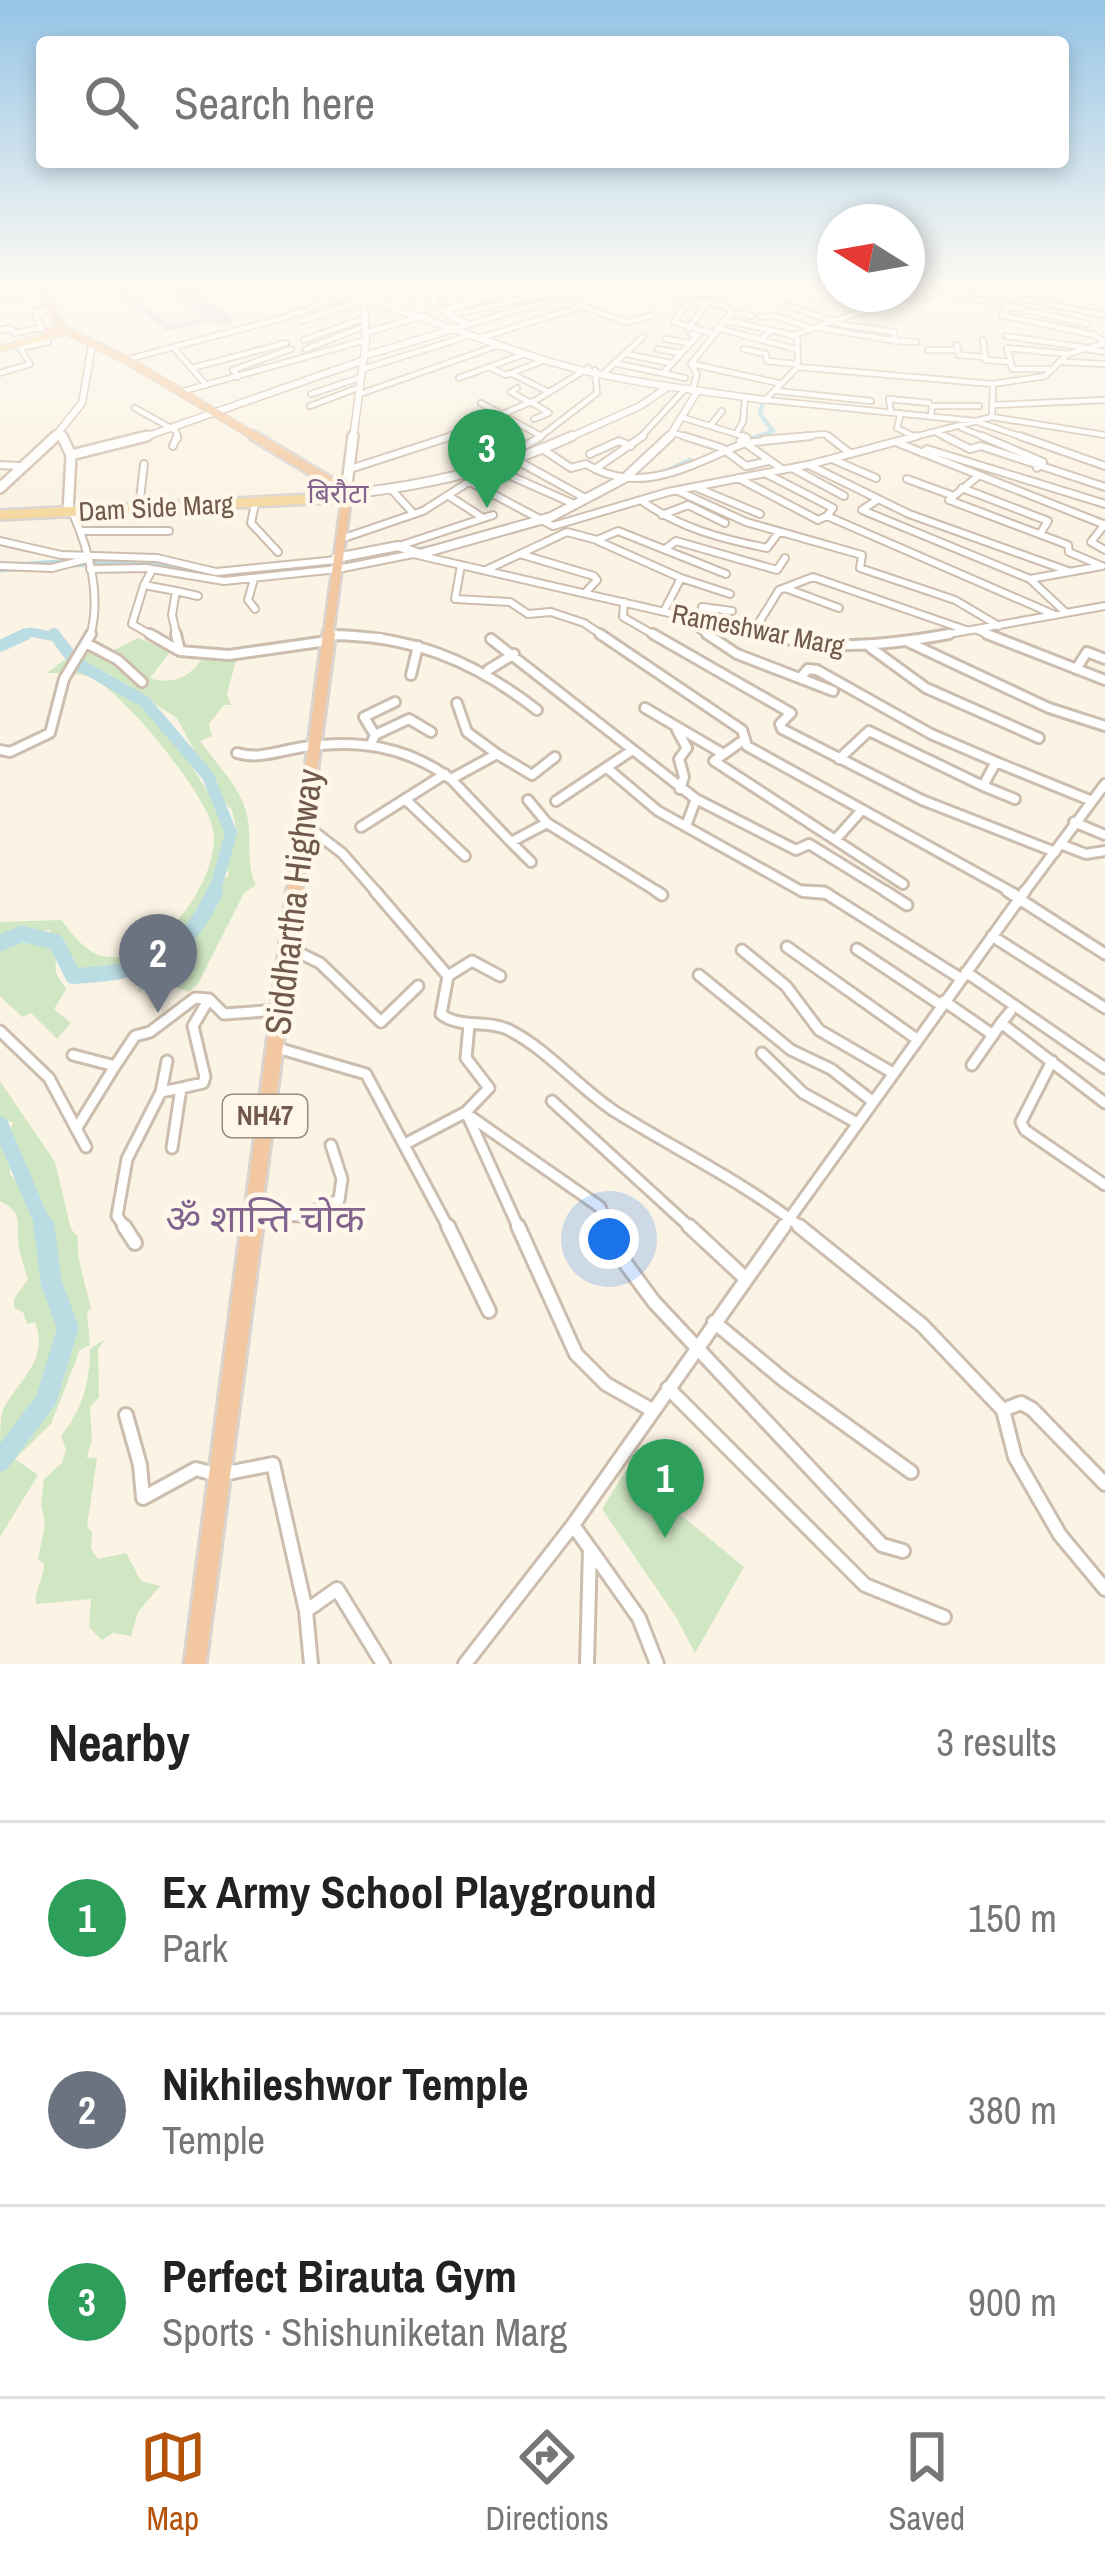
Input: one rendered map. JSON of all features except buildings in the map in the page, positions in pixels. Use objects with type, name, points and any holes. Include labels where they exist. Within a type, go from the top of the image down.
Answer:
[{"type":"highway","name":"NH47","points":[[131,364],[324,476],[340,494],[344,511],[337,562]]},
{"type":"highway","name":"Siddhartha Highway","points":[[195,1664],[337,562]]},
{"type":"main road","points":[[0,488],[19,466],[61,434],[84,399],[87,364]]},
{"type":"main road","points":[[340,494],[350,469],[363,364]]},
{"type":"main road","points":[[71,455],[123,445],[214,412],[362,374],[383,364]]},
{"type":"main road","points":[[61,434],[71,455],[70,512]]},
{"type":"main road","name":"Dam Side Marg","points":[[0,515],[312,501],[340,494]]},
{"type":"street","points":[[0,373],[30,364]]},
{"type":"street","points":[[189,364],[206,385]]},
{"type":"street","points":[[193,368],[212,364]]},
{"type":"street","points":[[238,377],[235,369],[247,364]]},
{"type":"street","points":[[180,392],[274,364]]},
{"type":"street","points":[[311,394],[393,364]]},
{"type":"street","points":[[310,406],[362,374],[411,364]]},
{"type":"street","points":[[459,378],[499,364]]},
{"type":"street","points":[[510,374],[536,364]]},
{"type":"street","points":[[564,364],[745,399],[975,421],[1105,466]]},
{"type":"street","points":[[605,373],[613,364]]},
{"type":"street","points":[[617,364],[686,378]]},
{"type":"street","points":[[663,373],[670,364]]},
{"type":"street","points":[[691,364],[722,367],[778,383]]},
{"type":"street","points":[[542,524],[620,481],[673,433],[684,418],[697,374],[691,364]]},
{"type":"street","points":[[783,364],[993,383],[1045,376],[1048,369]]},
{"type":"street","points":[[1010,364],[1013,369],[1048,369],[1059,364]]},
{"type":"street","points":[[762,400],[797,366]]},
{"type":"street","points":[[762,400],[797,366]]},
{"type":"street","points":[[490,367],[551,393]]},
{"type":"street","points":[[350,469],[531,402],[592,369]]},
{"type":"street","points":[[339,539],[363,536],[449,496],[542,436],[597,393],[592,369]]},
{"type":"street","points":[[992,417],[993,383]]},
{"type":"street","points":[[340,494],[392,490],[518,460],[657,397],[668,387]]},
{"type":"street","points":[[518,388],[511,392],[549,412],[534,419]]},
{"type":"street","points":[[595,470],[631,446],[691,391]]},
{"type":"street","points":[[774,391],[871,401]]},
{"type":"street","points":[[736,434],[743,422],[745,399]]},
{"type":"street","points":[[891,412],[889,399],[929,403]]},
{"type":"street","points":[[855,400],[857,411]]},
{"type":"street","points":[[992,405],[1105,400]]},
{"type":"street","points":[[481,403],[542,436]]},
{"type":"street","points":[[931,416],[932,406],[979,406]]},
{"type":"street","points":[[135,408],[178,435],[173,446]]},
{"type":"street","points":[[710,426],[722,412]]},
{"type":"street","points":[[901,412],[898,430],[916,438]]},
{"type":"street","points":[[0,542],[89,563],[212,580],[254,578],[407,551],[485,543],[542,524],[809,465],[992,417],[1105,435]]},
{"type":"street","points":[[544,450],[571,468],[586,464],[620,481],[659,476],[747,438],[684,418]]},
{"type":"street","points":[[961,427],[1043,462],[1037,469]]},
{"type":"street","points":[[935,432],[1105,488]]},
{"type":"street","points":[[673,433],[723,449],[746,466],[771,460]]},
{"type":"street","points":[[608,434],[631,446]]},
{"type":"street","points":[[723,449],[781,434],[808,438],[825,434],[850,453]]},
{"type":"street","points":[[448,435],[574,504]]},
{"type":"street","points":[[590,454],[619,441]]},
{"type":"street","points":[[897,442],[1103,529],[1091,542],[1105,550]]},
{"type":"street","points":[[745,443],[783,470]]},
{"type":"street","points":[[922,453],[927,449],[1105,504]]},
{"type":"street","points":[[832,459],[876,478]]},
{"type":"street","points":[[518,460],[586,498]]},
{"type":"street","points":[[139,508],[143,464]]},
{"type":"street","points":[[0,465],[19,466]]},
{"type":"street","points":[[809,465],[878,500],[1069,572]]},
{"type":"street","points":[[793,468],[809,482],[844,496]]},
{"type":"street","points":[[736,478],[818,520],[833,508],[765,473]]},
{"type":"street","points":[[977,477],[949,500],[1040,534],[1103,566]]},
{"type":"street","points":[[907,479],[951,495]]},
{"type":"street","points":[[470,482],[542,524],[597,540],[730,594]]},
{"type":"street","points":[[1031,496],[1041,485]]},
{"type":"street","points":[[694,487],[760,514]]},
{"type":"street","points":[[962,488],[1048,521],[1040,534]]},
{"type":"street","points":[[392,490],[412,513]]},
{"type":"street","points":[[676,491],[779,532],[862,555],[860,568],[955,600],[1000,626]]},
{"type":"street","points":[[449,496],[484,519]]},
{"type":"street","points":[[641,500],[660,515],[766,548],[779,532]]},
{"type":"street","points":[[878,500],[862,510],[1030,579],[1061,614]]},
{"type":"street","points":[[255,504],[251,524],[278,552]]},
{"type":"street","points":[[660,515],[688,506],[725,523]]},
{"type":"street","points":[[0,750],[10,752],[50,733],[65,677],[88,644],[95,615],[89,563],[81,531],[70,512]]},
{"type":"street","points":[[0,566],[52,568],[157,558],[227,572],[337,562],[407,551],[493,514]]},
{"type":"street","points":[[826,516],[1061,614]]},
{"type":"street","points":[[81,531],[169,531]]},
{"type":"street","points":[[597,540],[618,531],[726,574]]},
{"type":"street","points":[[485,570],[567,532]]},
{"type":"street","points":[[665,549],[675,541],[777,570],[785,558]]},
{"type":"street","name":"Rameshwar Marg","points":[[407,551],[830,649],[871,648],[1105,606]]},
{"type":"street","points":[[520,554],[594,576],[597,580],[585,593]]},
{"type":"street","points":[[664,611],[688,558]]},
{"type":"street","points":[[461,566],[455,599],[510,602],[527,614],[551,612],[584,622],[742,730],[747,746],[1022,897],[1105,954]]},
{"type":"street","points":[[1030,579],[1103,566]]},
{"type":"street","points":[[154,569],[132,624],[155,641],[180,650],[229,656],[327,638],[384,634],[488,670],[537,710]]},
{"type":"street","points":[[254,578],[248,600],[254,609]]},
{"type":"street","points":[[753,632],[776,594],[815,578],[1105,680]]},
{"type":"street","points":[[144,585],[198,596]]},
{"type":"street","points":[[785,588],[839,608]]},
{"type":"street","points":[[176,591],[172,615],[180,650]]},
{"type":"street","points":[[623,602],[623,617],[791,712],[780,724],[782,729],[839,759],[947,811],[1057,849],[1088,854],[1105,851]]},
{"type":"street","points":[[732,611],[701,608],[698,628],[737,654],[833,691]]},
{"type":"street","points":[[491,639],[696,800],[796,850],[809,844],[907,905]]},
{"type":"street","points":[[907,641],[1049,708],[1105,726]]},
{"type":"street","points":[[88,644],[118,660],[142,682]]},
{"type":"street","points":[[411,675],[418,646]]},
{"type":"street","points":[[871,648],[882,662],[921,683],[1039,738]]},
{"type":"street","points":[[1076,669],[1087,652],[1105,659]]},
{"type":"street","points":[[488,670],[514,654]]},
{"type":"street","points":[[801,677],[808,669],[818,670],[931,734],[1097,801]]},
{"type":"street","points":[[395,702],[364,717],[374,739],[430,761],[531,862]]},
{"type":"street","points":[[457,703],[467,732],[532,775],[555,757]]},
{"type":"street","points":[[645,708],[721,752]]},
{"type":"street","points":[[236,753],[256,756],[374,739],[409,719],[431,732]]},
{"type":"street","points":[[676,730],[686,748],[679,759],[684,777],[680,789]]},
{"type":"street","points":[[839,759],[870,732],[1015,800]]},
{"type":"street","points":[[745,739],[714,761],[903,884]]},
{"type":"street","points":[[556,801],[631,751]]},
{"type":"street","points":[[361,827],[405,799],[497,754]]},
{"type":"street","points":[[982,786],[997,762]]},
{"type":"street","points":[[607,768],[631,793],[803,892],[824,892],[1105,1068]]},
{"type":"street","points":[[465,1664],[573,1525],[942,1003],[1074,822],[1097,801],[1105,784]]},
{"type":"street","points":[[405,799],[465,856]]},
{"type":"street","points":[[528,800],[547,823],[662,895]]},
{"type":"street","points":[[686,826],[696,800]]},
{"type":"street","points":[[836,839],[861,811]]},
{"type":"street","points":[[1074,822],[1105,836]]},
{"type":"street","points":[[511,842],[547,823]]},
{"type":"street","points":[[304,824],[342,853],[448,976]]},
{"type":"street","points":[[992,936],[1105,1008]]},
{"type":"street","points":[[287,946],[320,963],[381,1022],[418,986]]},
{"type":"street","points":[[787,947],[919,1040]]},
{"type":"street","points":[[856,949],[993,1035]]},
{"type":"street","points":[[742,950],[786,986],[820,1030],[893,1073]]},
{"type":"street","points":[[500,976],[472,961],[448,976],[441,1014],[449,1021],[488,1023],[512,1031],[613,1110],[713,1165],[788,1218],[922,1325],[1003,1410],[1015,1457],[1060,1534],[1105,1589]]},
{"type":"street","points":[[699,975],[791,1050],[831,1069],[872,1101]]},
{"type":"street","points":[[77,1127],[135,1036],[150,1032],[195,998],[209,999],[224,1014],[280,1010]]},
{"type":"street","points":[[161,1092],[203,1083],[193,1025],[209,999]]},
{"type":"street","points":[[972,1065],[1010,1012]]},
{"type":"street","points":[[1001,1023],[1105,1103]]},
{"type":"street","points":[[407,1143],[469,1114],[490,1084],[466,1058],[469,1025]]},
{"type":"street","points":[[0,1031],[49,1078],[86,1147]]},
{"type":"street","points":[[274,1047],[366,1074],[407,1143],[488,1311]]},
{"type":"street","points":[[762,1053],[803,1093],[857,1123]]},
{"type":"street","points":[[73,1055],[115,1066]]},
{"type":"street","points":[[135,1243],[117,1216],[121,1185],[127,1159],[161,1092],[167,1060]]},
{"type":"street","points":[[1052,1060],[1021,1122],[1025,1130],[1105,1184]]},
{"type":"street","points":[[172,1148],[181,1088]]},
{"type":"street","points":[[552,1101],[746,1278]]},
{"type":"street","points":[[469,1114],[599,1207],[626,1264],[654,1302],[882,1546],[903,1551]]},
{"type":"street","points":[[469,1114],[564,1335],[593,1374],[652,1410]]},
{"type":"street","points":[[253,1214],[302,1216],[339,1200],[344,1188],[342,1172],[331,1145]]},
{"type":"street","points":[[714,1322],[760,1366],[805,1393],[910,1472]]},
{"type":"street","points":[[668,1388],[865,1586],[944,1617]]},
{"type":"street","points":[[1003,1410],[1021,1402],[1033,1408],[1105,1484]]},
{"type":"street","points":[[126,1415],[140,1465],[142,1498],[196,1469],[218,1475],[273,1464],[306,1611],[311,1664]]},
{"type":"street","points":[[573,1525],[639,1618],[657,1664]]},
{"type":"street","points":[[587,1664],[590,1549]]},
{"type":"street","points":[[306,1611],[337,1589],[382,1664]]},
{"type":"green space","points":[[138,638],[171,651],[150,678],[158,680],[179,678],[202,659],[237,657],[227,694],[231,705],[224,705],[209,724],[212,736],[200,741],[242,801],[256,885],[244,893],[198,984],[189,992],[176,987],[156,1000],[152,987],[138,992],[142,979],[201,928],[229,875],[225,865],[236,828],[232,810],[217,794],[177,718],[109,674],[69,655],[86,646],[116,661],[130,675],[110,652]]},
{"type":"green space","points":[[64,660],[109,681],[161,725],[219,806],[225,822],[218,875],[190,926],[156,957],[112,971],[78,973],[49,930],[0,937],[0,922],[61,920],[94,953],[115,957],[137,952],[158,939],[194,898],[213,850],[213,829],[180,770],[124,703],[92,678],[47,673]]},
{"type":"green space","points":[[18,936],[23,943],[55,946],[56,973],[66,989],[54,1009],[71,1023],[57,1039],[31,1013],[22,1017],[0,996],[0,943]]},
{"type":"green space","points":[[0,1081],[55,1162],[71,1229],[78,1237],[91,1308],[87,1312],[90,1345],[80,1350],[51,1424],[15,1459],[38,1475],[0,1537],[0,1463],[20,1435],[32,1428],[61,1371],[73,1320],[54,1284],[56,1249],[50,1251],[47,1213],[9,1132],[13,1122],[0,1120]]},
{"type":"green space","points":[[0,1137],[11,1150],[10,1175],[26,1188],[31,1214],[47,1239],[44,1264],[57,1342],[42,1393],[0,1453],[2,1412],[35,1360],[39,1336],[35,1322],[27,1324],[23,1312],[14,1308],[14,1299],[28,1279],[19,1249],[17,1217],[0,1201]]},
{"type":"green space","points":[[105,1339],[98,1349],[99,1397],[90,1407],[92,1439],[87,1458],[97,1458],[87,1527],[92,1532],[91,1549],[98,1559],[126,1553],[141,1581],[160,1586],[138,1612],[131,1636],[113,1633],[102,1640],[89,1627],[91,1599],[36,1604],[36,1599],[44,1564],[38,1559],[45,1524],[44,1479],[62,1463],[66,1449],[61,1436],[83,1396],[90,1349]]},
{"type":"green space","points":[[626,1470],[744,1567],[695,1653],[602,1509]]},
{"type":"waterway","points":[[756,438],[773,431],[760,414],[763,401]]},
{"type":"waterway","points":[[756,438],[760,436]]},
{"type":"waterway","points":[[749,441],[756,438]]},
{"type":"waterway","points":[[668,471],[690,461]]},
{"type":"waterway","points":[[474,541],[529,526]]},
{"type":"waterway","points":[[343,564],[435,547]]},
{"type":"waterway","points":[[0,568],[117,560],[208,576]]},
{"type":"waterway","points":[[302,571],[333,566]]},
{"type":"waterway","points":[[19,637],[30,632],[56,637]]},
{"type":"waterway","points":[[0,646],[26,634]]},
{"type":"waterway","points":[[54,634],[75,662],[145,702],[208,776],[231,833],[215,892]]},
{"type":"waterway","points":[[0,943],[22,934],[56,942],[73,976],[121,971],[176,947],[215,892]]},
{"type":"waterway","points":[[0,1124],[44,1227]]},
{"type":"waterway","points":[[0,1461],[46,1400],[68,1328],[51,1282],[44,1227]]},
{"type":"place","name":"Perfect Birauta Gym","points":[[487,508]]},
{"type":"place","name":"Nikhileshwor Temple","points":[[158,1013]]},
{"type":"place","name":"Ex Army School Playground","points":[[665,1538]]},
{"type":"district","name":"बिरौटा","points":[[338,494]]},
{"type":"district","name":"ॐ शान्ति चोक","points":[[265,1218]]}]
